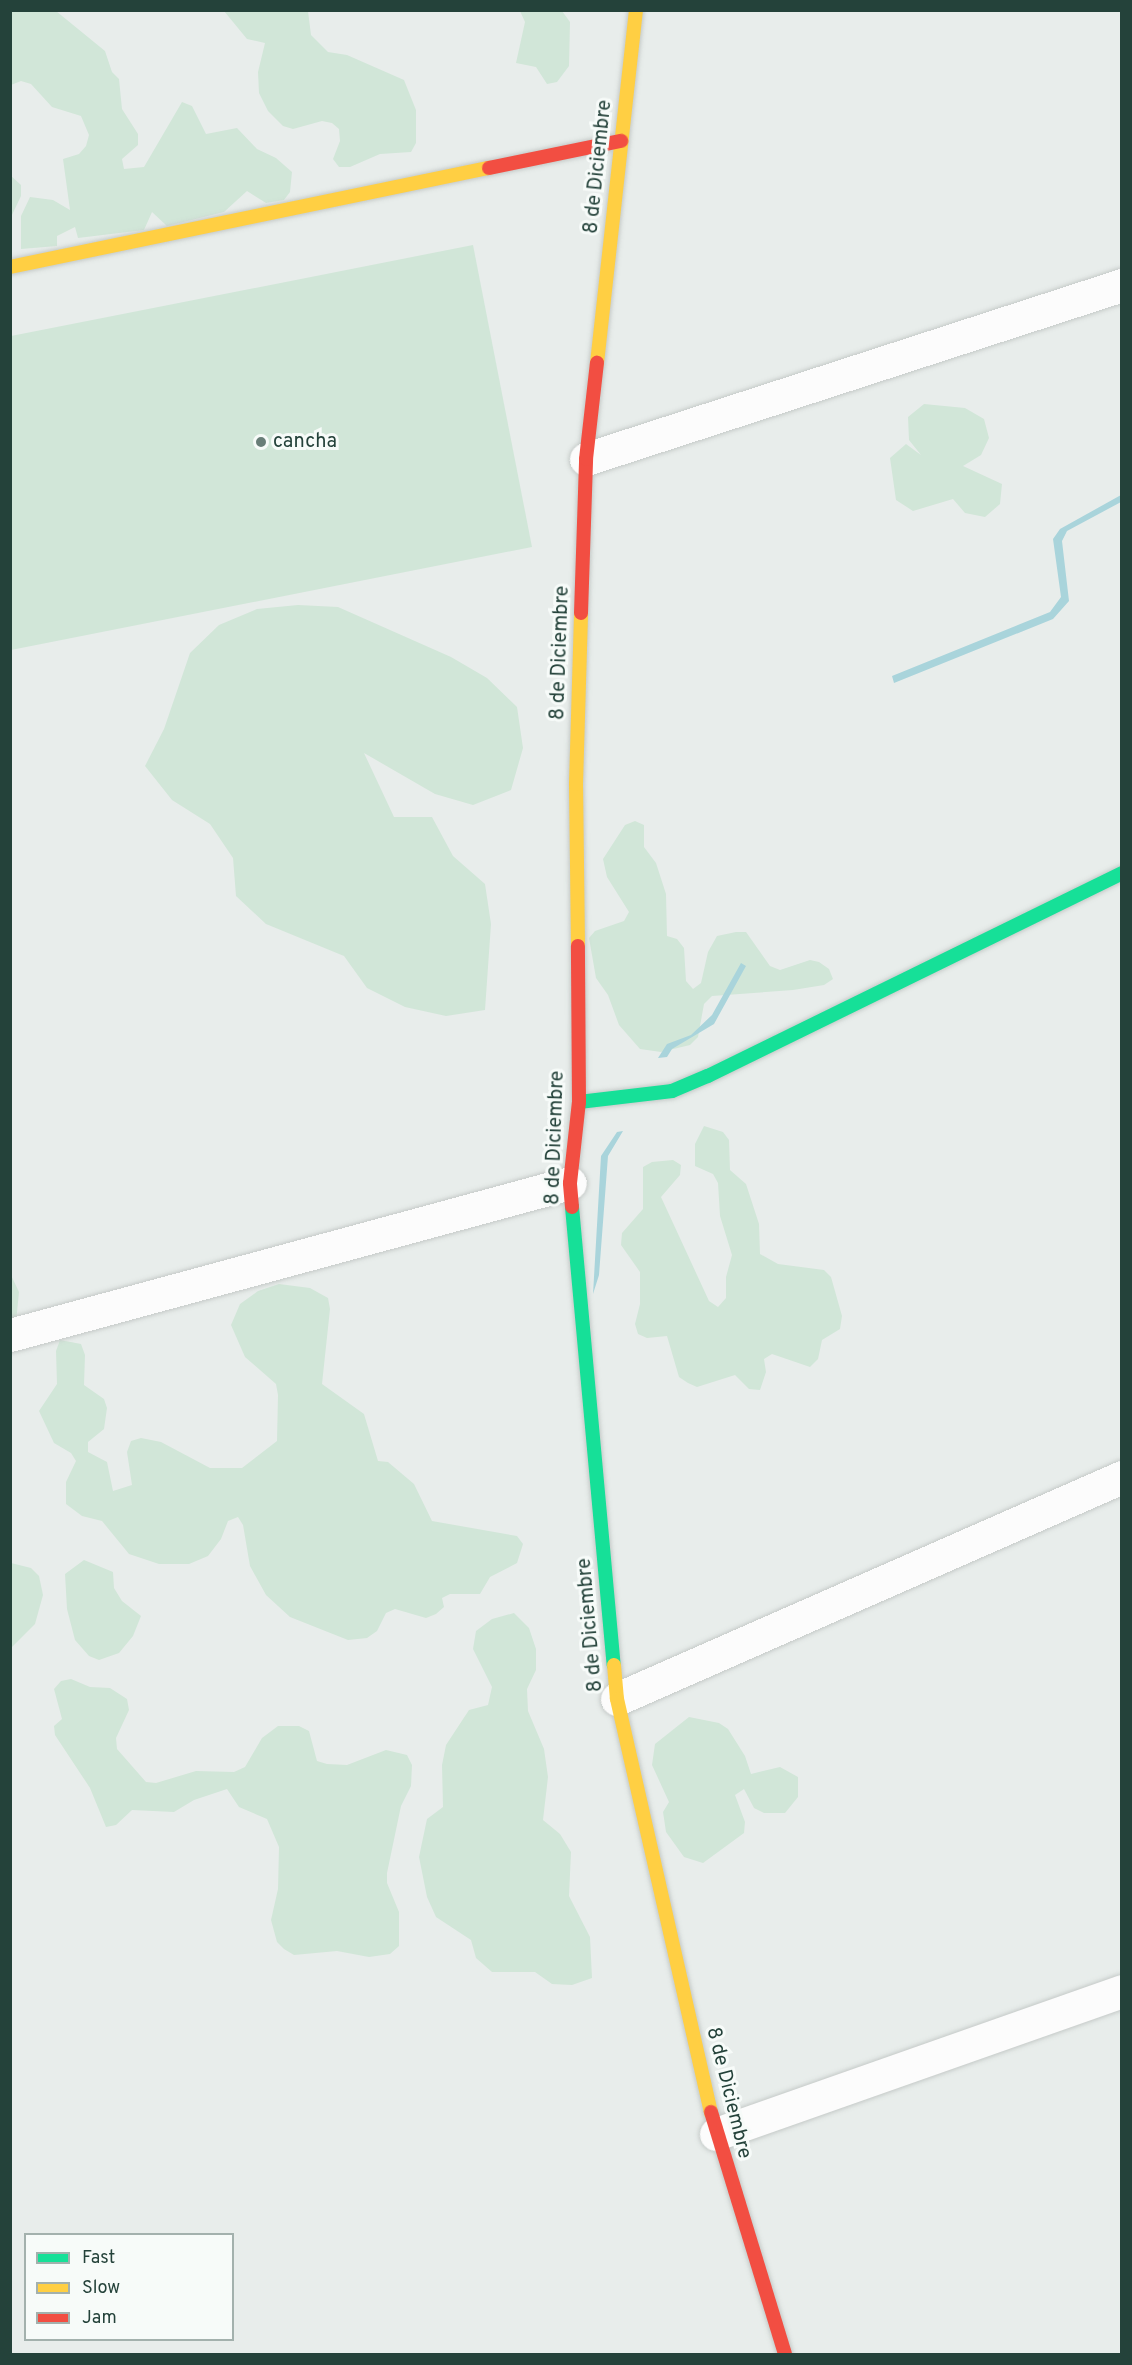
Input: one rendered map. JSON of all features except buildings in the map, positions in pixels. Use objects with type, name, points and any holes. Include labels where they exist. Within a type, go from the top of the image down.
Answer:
[{"type":"street","name":"8 de Diciembre","points":[[636,10],[586,459],[576,784],[579,1102],[570,1182],[617,1700],[716,2134],[785,2355]]},
{"type":"street","points":[[10,267],[621,141]]},
{"type":"street","points":[[586,459],[1122,285]]},
{"type":"street","points":[[579,1102],[672,1090],[708,1076],[1122,873]]},
{"type":"street","points":[[10,1335],[570,1182]]},
{"type":"street","points":[[617,1700],[1122,1477]]},
{"type":"street","points":[[716,2134],[1122,1992]]},
{"type":"green space","points":[[11,11],[56,11],[105,51],[112,72],[119,79],[122,109],[138,134],[138,145],[122,159],[124,169],[144,167],[182,102],[192,106],[206,134],[237,128],[257,149],[276,158],[292,172],[290,192],[284,200],[266,203],[247,191],[224,212],[167,226],[152,212],[144,230],[78,238],[75,227],[57,236],[57,246],[21,249],[21,216],[30,197],[53,200],[70,210],[63,159],[79,154],[86,146],[89,135],[81,116],[52,107],[31,84],[21,81],[11,85]]},
{"type":"green space","points":[[224,11],[308,11],[311,35],[328,52],[347,55],[404,80],[416,110],[416,143],[411,152],[380,154],[350,167],[339,167],[333,159],[340,141],[339,129],[332,123],[322,121],[293,129],[283,126],[268,111],[259,93],[258,72],[265,43],[247,39]]},
{"type":"green space","points":[[520,11],[562,11],[570,22],[569,66],[557,82],[547,84],[536,67],[516,63],[525,22]]},
{"type":"green space","points":[[10,175],[21,185],[21,196],[11,217]]},
{"type":"green space","name":"cancha","points":[[473,245],[532,547],[11,650],[11,336]]},
{"type":"green space","points":[[924,404],[965,408],[984,419],[989,438],[981,455],[963,466],[1002,484],[1000,504],[985,517],[965,513],[953,499],[913,511],[896,500],[890,458],[906,444],[921,455],[909,440],[908,417]]},
{"type":"green space","points":[[298,605],[338,607],[451,657],[487,678],[517,707],[523,748],[511,790],[473,805],[435,794],[364,753],[394,817],[432,817],[453,856],[485,884],[491,924],[485,1010],[446,1016],[405,1007],[367,988],[344,956],[266,924],[236,896],[233,858],[210,824],[172,800],[145,766],[164,729],[190,653],[219,625],[257,609]]},
{"type":"green space","points":[[635,821],[644,825],[644,847],[656,863],[666,894],[667,936],[677,939],[684,948],[686,981],[693,989],[701,983],[708,952],[717,936],[736,932],[746,932],[770,966],[780,970],[810,960],[819,962],[829,969],[833,979],[824,985],[793,990],[712,996],[704,1004],[698,1037],[690,1045],[661,1052],[640,1049],[619,1025],[608,995],[596,978],[589,938],[595,931],[624,921],[629,912],[607,877],[603,859],[625,825]]},
{"type":"green space","points":[[704,1126],[723,1132],[729,1140],[730,1170],[746,1184],[759,1224],[760,1254],[778,1264],[824,1270],[831,1277],[842,1316],[840,1329],[822,1340],[818,1359],[810,1367],[772,1354],[764,1359],[766,1372],[760,1390],[749,1389],[735,1375],[697,1387],[688,1383],[679,1377],[667,1336],[647,1338],[638,1334],[635,1324],[640,1304],[640,1272],[621,1245],[622,1233],[643,1209],[643,1167],[652,1162],[673,1160],[681,1165],[680,1175],[661,1197],[709,1301],[718,1307],[726,1298],[726,1277],[732,1255],[720,1216],[718,1183],[713,1174],[695,1166],[695,1144]]},
{"type":"green space","points":[[10,1273],[19,1292],[16,1322],[11,1327]]},
{"type":"green space","points":[[279,1284],[310,1288],[328,1298],[330,1309],[322,1384],[364,1414],[378,1461],[388,1462],[414,1484],[432,1521],[517,1536],[523,1544],[517,1563],[490,1577],[480,1594],[450,1594],[442,1598],[444,1607],[436,1614],[426,1618],[395,1609],[386,1613],[377,1631],[367,1638],[348,1640],[290,1617],[266,1595],[250,1566],[243,1525],[238,1517],[228,1521],[221,1539],[208,1556],[189,1564],[159,1564],[129,1554],[102,1521],[82,1516],[66,1504],[66,1482],[76,1461],[71,1453],[54,1443],[39,1411],[57,1384],[56,1351],[60,1340],[81,1344],[85,1355],[84,1385],[104,1399],[107,1408],[104,1429],[88,1442],[88,1452],[107,1462],[113,1491],[132,1485],[127,1452],[131,1441],[141,1438],[161,1442],[210,1468],[242,1468],[277,1441],[278,1395],[276,1384],[245,1357],[231,1325],[240,1304],[258,1291]]},
{"type":"green space","points":[[84,1560],[113,1572],[114,1588],[122,1601],[141,1616],[133,1636],[119,1653],[99,1660],[89,1656],[75,1640],[67,1609],[65,1574]]},
{"type":"green space","points":[[11,1563],[31,1568],[39,1576],[43,1595],[35,1624],[11,1648]]},
{"type":"green space","points":[[514,1613],[529,1628],[536,1649],[536,1670],[527,1689],[528,1711],[544,1749],[548,1777],[543,1820],[560,1834],[571,1852],[569,1896],[590,1937],[592,1978],[572,1985],[552,1984],[535,1972],[492,1972],[476,1958],[471,1940],[436,1917],[427,1897],[419,1857],[427,1819],[443,1807],[442,1765],[446,1745],[469,1710],[488,1705],[492,1687],[473,1649],[476,1631],[492,1619]]},
{"type":"green space","points":[[71,1679],[90,1687],[110,1688],[127,1699],[129,1710],[116,1738],[117,1749],[146,1782],[156,1783],[196,1771],[234,1772],[245,1767],[262,1738],[278,1726],[299,1726],[309,1731],[317,1761],[327,1764],[347,1765],[386,1750],[407,1755],[412,1765],[411,1786],[401,1806],[387,1873],[387,1883],[399,1912],[399,1946],[390,1954],[369,1957],[337,1951],[294,1955],[284,1949],[277,1942],[271,1920],[278,1889],[279,1847],[267,1819],[239,1807],[227,1789],[194,1800],[174,1812],[132,1810],[116,1825],[106,1827],[90,1788],[55,1735],[54,1726],[62,1719],[54,1689],[61,1681]]},
{"type":"green space","points":[[689,1717],[719,1723],[728,1729],[745,1756],[751,1774],[780,1767],[798,1777],[798,1797],[785,1813],[764,1813],[754,1808],[744,1789],[735,1795],[745,1822],[744,1833],[703,1863],[684,1857],[666,1832],[663,1812],[669,1802],[652,1765],[655,1744]]},
{"type":"water","points":[[1121,495],[1121,502],[1067,531],[1062,541],[1069,601],[1053,619],[894,683],[892,676],[1050,612],[1061,597],[1053,539],[1060,529]]},
{"type":"water","points":[[741,963],[746,966],[714,1024],[672,1049],[667,1057],[658,1058],[667,1044],[691,1035],[712,1015]]},
{"type":"water","points":[[623,1131],[608,1156],[599,1275],[593,1294],[601,1156],[617,1132]]},
{"type":"traffic: fast","points":[[579,1102],[672,1091],[708,1076],[1122,873]]},
{"type":"traffic: fast","points":[[572,1207],[614,1665]]},
{"type":"traffic: slow","points":[[597,363],[636,10]]},
{"type":"traffic: slow","points":[[10,267],[489,168]]},
{"type":"traffic: slow","points":[[578,946],[576,784],[581,613]]},
{"type":"traffic: slow","points":[[614,1665],[617,1699],[711,2112]]},
{"type":"traffic: jam","points":[[489,168],[621,141]]},
{"type":"traffic: jam","points":[[581,613],[586,459],[597,363]]},
{"type":"traffic: jam","points":[[572,1207],[570,1183],[579,1102],[578,946]]},
{"type":"traffic: jam","points":[[711,2112],[785,2354]]},
{"type":"place","name":"cancha","points":[[261,442]]}]
